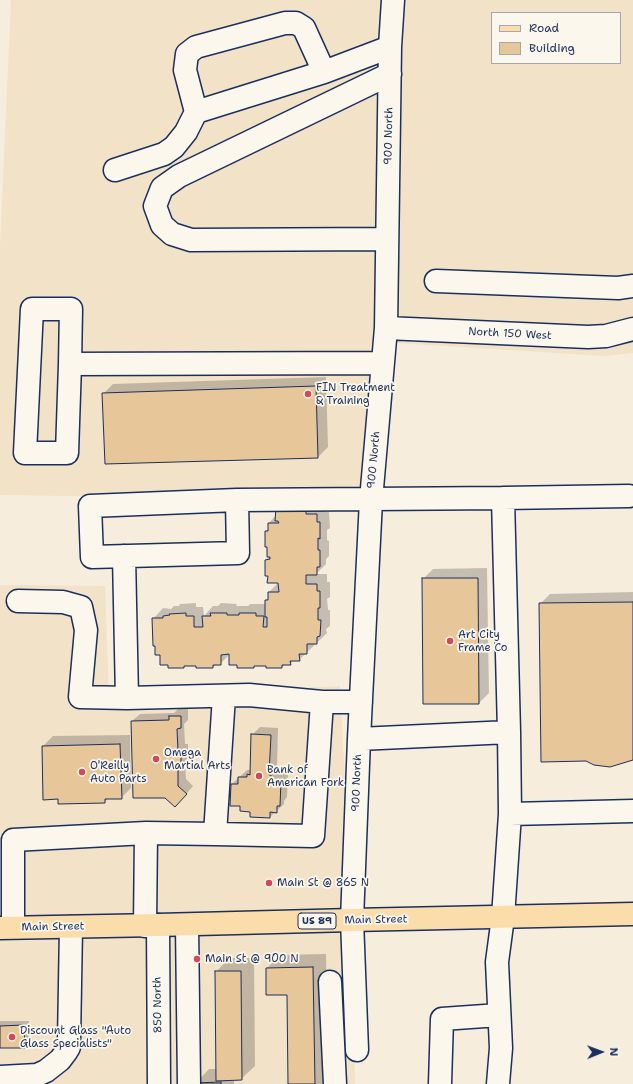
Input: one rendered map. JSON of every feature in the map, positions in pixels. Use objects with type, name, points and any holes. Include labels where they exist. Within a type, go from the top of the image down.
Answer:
[{"type":"main road","name":"Main Street","points":[[6,928],[152,926],[633,914]]},
{"type":"street","name":"900 North","points":[[332,1030],[357,1040],[352,920],[371,500],[386,328],[390,47],[393,0]]},
{"type":"street","points":[[115,170],[164,154],[174,147],[186,132],[196,112],[185,70],[187,54],[196,47],[285,23],[296,23],[304,28],[324,72]]},
{"type":"street","points":[[196,112],[324,72],[390,47]]},
{"type":"street","points":[[387,239],[191,240],[172,234],[162,225],[155,206],[162,188],[179,176],[390,74]]},
{"type":"street","points":[[436,280],[618,288],[633,286]]},
{"type":"street","points":[[32,309],[71,309],[70,364],[67,453],[25,453],[32,309]]},
{"type":"street","name":"North 150 West","points":[[386,328],[588,337],[606,336],[633,329]]},
{"type":"street","points":[[70,364],[382,363]]},
{"type":"street","points":[[237,500],[238,553],[92,557],[90,506],[237,500],[371,500],[629,496]]},
{"type":"street","points":[[498,1084],[501,1048],[497,962],[503,917],[510,814],[503,498]]},
{"type":"street","points":[[124,556],[127,698]]},
{"type":"street","points":[[18,601],[63,602],[81,607],[86,630],[80,698],[249,695],[322,702],[361,702]]},
{"type":"street","points":[[215,834],[224,696]]},
{"type":"street","points":[[6,928],[12,840],[146,833],[313,836],[322,702]]},
{"type":"street","points":[[359,739],[509,732]]},
{"type":"street","points":[[510,814],[633,811]]},
{"type":"street","name":"850 North","points":[[146,833],[159,1084]]},
{"type":"street","points":[[187,925],[189,1084]]},
{"type":"street","points":[[0,1077],[37,1075],[46,1072],[63,1057],[69,1047],[70,927]]},
{"type":"street","points":[[330,982],[335,1084]]},
{"type":"street","points":[[440,1084],[442,1019],[499,1014]]},
{"type":"shaded area","points":[[11,0],[633,0],[633,353],[604,356],[396,343],[371,500],[0,495],[0,246]]},
{"type":"shaded area","points":[[0,585],[105,586],[109,698],[340,686],[352,920],[355,1084],[0,1084]]},
{"type":"building","points":[[316,386],[318,458],[105,464],[102,393]]},
{"type":"building","points":[[276,508],[306,509],[306,514],[317,514],[317,522],[320,522],[320,539],[318,538],[318,550],[320,550],[320,567],[317,567],[317,575],[306,575],[306,584],[317,584],[317,591],[320,591],[318,620],[321,620],[320,636],[317,637],[317,644],[307,644],[307,654],[299,654],[300,661],[290,661],[291,665],[282,665],[282,668],[254,666],[254,668],[237,668],[237,665],[229,665],[229,654],[221,655],[221,665],[213,665],[213,668],[184,666],[184,668],[168,668],[168,665],[160,665],[160,655],[155,655],[155,646],[153,646],[152,618],[163,618],[163,616],[170,615],[169,614],[186,613],[186,616],[194,616],[194,627],[203,627],[202,616],[211,616],[210,613],[239,615],[239,613],[256,613],[256,616],[264,616],[263,627],[267,627],[267,617],[265,617],[265,600],[268,600],[268,592],[279,592],[278,583],[267,583],[268,576],[265,576],[265,560],[270,559],[270,557],[267,557],[267,547],[265,547],[265,531],[268,531],[268,523],[279,523],[278,521],[275,521]]},
{"type":"building","name":"Art City Frame Co","points":[[422,578],[478,578],[479,704],[423,704]]},
{"type":"building","points":[[633,602],[633,760],[610,767],[594,765],[586,761],[541,762],[539,603]]},
{"type":"building","name":"Omega Martial Arts","points":[[169,716],[181,716],[181,728],[177,729],[178,751],[181,751],[181,766],[178,766],[178,786],[187,794],[175,807],[165,798],[133,798],[131,721],[169,720]]},
{"type":"building","name":"Bank of American Fork","points":[[251,734],[271,735],[269,775],[271,775],[271,780],[281,780],[280,806],[277,806],[277,813],[270,812],[270,818],[250,817],[250,812],[240,811],[240,806],[230,806],[231,784],[238,784],[238,777],[247,777],[247,774],[250,775]]},
{"type":"building","name":"O'Reilly Auto Parts","points":[[120,744],[122,799],[105,799],[105,803],[58,804],[58,799],[43,800],[42,746]]},
{"type":"building","points":[[313,967],[315,1084],[288,1084],[287,995],[266,995],[266,968]]},
{"type":"building","points":[[215,971],[241,971],[242,1080],[216,1081]]},
{"type":"building","name":"Discount Glass \"Auto Glass Specialists\"","points":[[24,1025],[25,1048],[0,1048],[0,1026]]},
{"type":"building","points":[[221,1082],[221,1084],[194,1084],[194,1083]]},
{"type":"place","name":"FIN Treatment & Training","points":[[308,394]]},
{"type":"place","name":"Art City Frame Co","points":[[450,641]]},
{"type":"place","name":"Omega Martial Arts","points":[[156,759]]},
{"type":"place","name":"O'Reilly Auto Parts","points":[[82,772]]},
{"type":"place","name":"Bank of American Fork","points":[[259,776]]},
{"type":"place","name":"Main St @ 865 N","points":[[269,883]]},
{"type":"place","name":"Main St @ 900 N","points":[[197,959]]},
{"type":"place","name":"Discount Glass \"Auto Glass Specialists\"","points":[[12,1037]]}]
